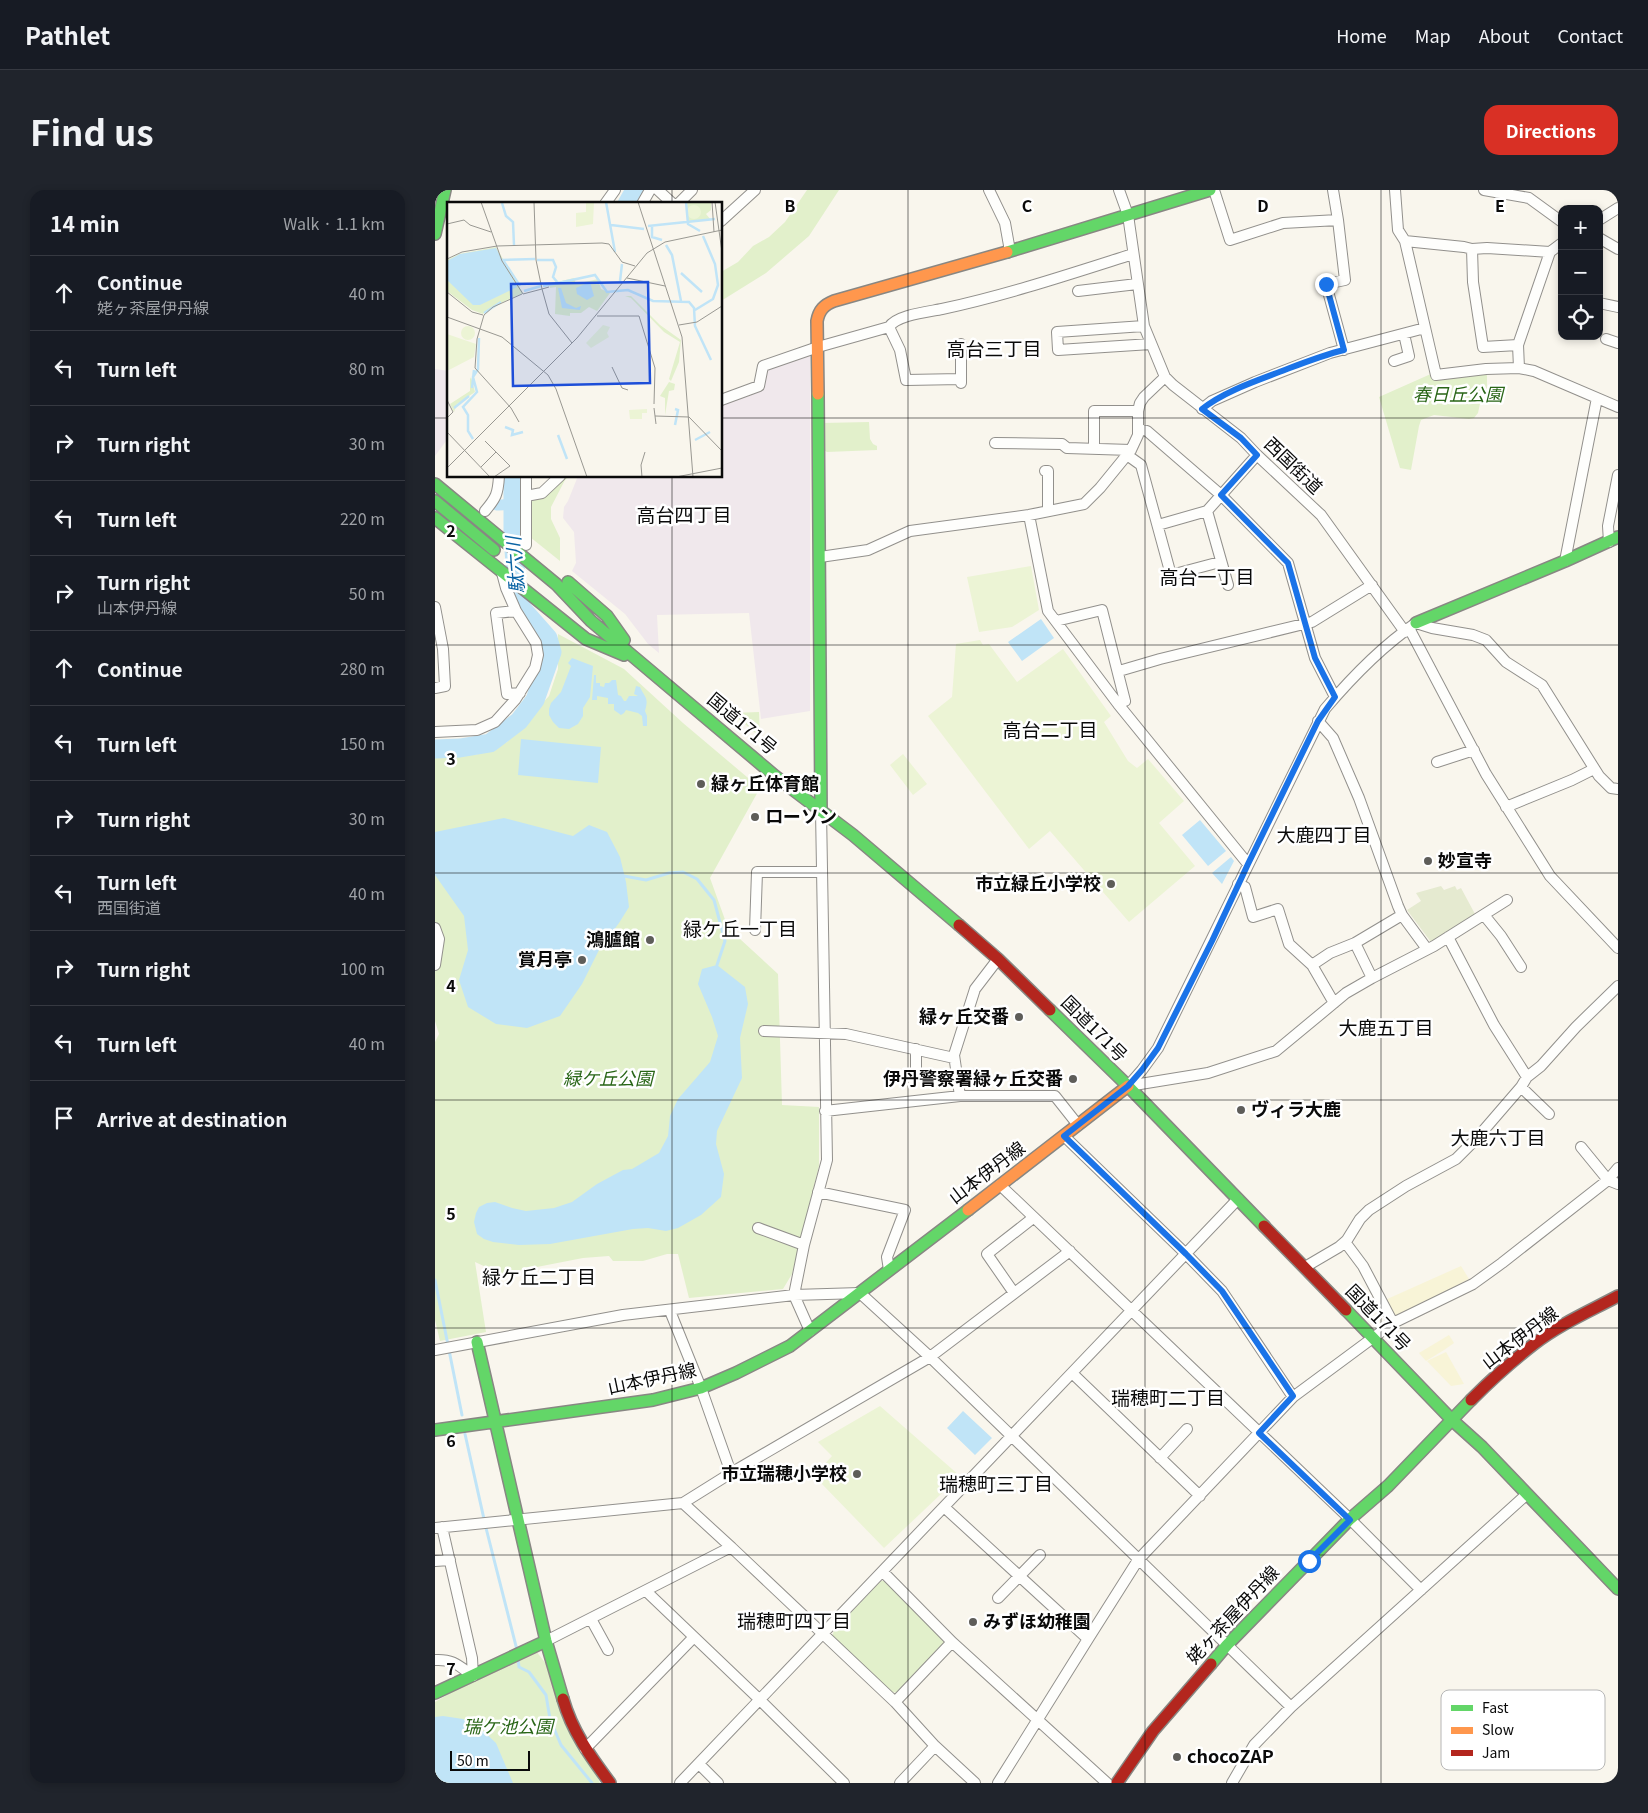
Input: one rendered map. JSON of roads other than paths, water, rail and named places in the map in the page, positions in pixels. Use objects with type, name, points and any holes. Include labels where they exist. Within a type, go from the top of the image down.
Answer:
[{"type":"main road","points":[[435,234],[445,190]]},
{"type":"main road","points":[[821,811],[817,347],[818,316],[822,308],[827,304],[1212,190]]},
{"type":"main road","points":[[435,471],[523,542],[607,616],[638,660]]},
{"type":"main road","name":"国道171号","points":[[435,484],[556,584],[591,621],[775,776],[891,866],[998,959],[1128,1086],[1452,1420],[1497,1462],[1526,1495],[1618,1589]]},
{"type":"main road","points":[[435,501],[503,557]]},
{"type":"main road","points":[[435,518],[586,639],[638,660]]},
{"type":"main road","points":[[1410,628],[1613,539]]},
{"type":"main road","name":"国道171号","points":[[525,576],[548,594],[591,621]]},
{"type":"main road","name":"山本伊丹線","points":[[435,1430],[653,1400],[701,1388],[790,1346],[1128,1086]]},
{"type":"main road","name":"山本伊丹線","points":[[1452,1420],[1496,1376],[1535,1343],[1571,1320],[1618,1296]]},
{"type":"main road","points":[[477,1342],[546,1641],[567,1717],[585,1749],[610,1783]]},
{"type":"main road","name":"姥ヶ茶屋伊丹線","points":[[1117,1783],[1153,1731],[1227,1645],[1452,1420]]},
{"type":"main road","points":[[435,1693],[546,1641]]},
{"type":"street","points":[[606,202],[615,190]]},
{"type":"street","points":[[643,202],[649,190]]},
{"type":"street","points":[[659,190],[671,202]]},
{"type":"street","points":[[680,202],[692,190]]},
{"type":"street","points":[[723,219],[755,190]]},
{"type":"street","points":[[989,190],[1005,223],[1010,251]]},
{"type":"street","name":"西国街道","points":[[1119,190],[1128,215],[1144,326],[1165,377],[1202,409],[1241,438],[1321,515],[1372,585],[1410,628],[1486,774],[1550,876],[1618,948]]},
{"type":"street","points":[[1212,190],[1229,240],[1283,223],[1338,220]]},
{"type":"street","points":[[1333,190],[1345,280],[1326,284],[1344,350]]},
{"type":"street","points":[[1395,190],[1398,230],[1405,241],[1436,375],[1486,369],[1519,368],[1534,371],[1618,407]]},
{"type":"street","points":[[1485,190],[1529,198],[1558,219]]},
{"type":"street","points":[[1603,217],[1618,208]]},
{"type":"street","points":[[1603,240],[1618,249]]},
{"type":"street","points":[[1405,241],[1464,246],[1472,249],[1558,248],[1519,345],[1519,368]]},
{"type":"street","points":[[1472,249],[1473,282],[1483,347],[1519,345]]},
{"type":"street","points":[[723,399],[759,386],[763,366],[817,347],[889,327],[892,322],[909,316],[1031,286],[1133,254]]},
{"type":"street","points":[[1078,291],[1137,284]]},
{"type":"street","points":[[1603,304],[1618,307]]},
{"type":"street","points":[[1144,326],[1057,332],[1058,350],[1151,344]]},
{"type":"street","points":[[889,327],[900,350],[906,384],[961,381],[961,344]]},
{"type":"street","points":[[1202,409],[1212,402],[1255,382],[1330,353],[1425,328]]},
{"type":"street","points":[[1394,361],[1409,356],[1404,334]]},
{"type":"street","points":[[1606,339],[1618,343]]},
{"type":"street","points":[[820,557],[868,550],[910,531],[1029,515],[1084,504],[1129,453],[1139,429],[1138,411],[1142,399],[1165,377]]},
{"type":"street","points":[[1565,561],[1597,398]]},
{"type":"street","points":[[1094,449],[1094,411],[1138,411]]},
{"type":"street","points":[[1139,429],[1147,431],[1221,495],[1288,563],[1315,658],[1335,697]]},
{"type":"street","points":[[995,443],[1062,444],[1067,448],[1129,453],[1141,465],[1171,575],[1220,562]]},
{"type":"street","points":[[1158,525],[1207,512],[1257,455]]},
{"type":"street","points":[[1048,471],[1048,511]]},
{"type":"street","points":[[1613,539],[1608,526],[1618,474]]},
{"type":"street","points":[[487,513],[495,500],[499,478]]},
{"type":"street","points":[[523,542],[526,478]]},
{"type":"street","points":[[526,496],[542,492],[558,478]]},
{"type":"street","points":[[1207,512],[1228,586]]},
{"type":"street","points":[[1029,515],[1048,611],[1118,704],[1248,864]]},
{"type":"street","points":[[435,732],[477,730],[495,722],[520,693],[535,668],[538,656],[536,643],[516,611],[506,588],[504,572]]},
{"type":"street","points":[[1119,671],[1160,659],[1312,622],[1372,585]]},
{"type":"street","points":[[435,607],[443,649],[445,686],[435,688]]},
{"type":"street","points":[[1056,621],[1102,610],[1119,671],[1125,701],[1118,704]]},
{"type":"street","points":[[516,611],[496,613],[507,694],[520,693]]},
{"type":"street","points":[[1128,1086],[1158,1048],[1318,721],[1335,697],[1369,661],[1410,628],[1432,628],[1473,635],[1486,640],[1506,662],[1542,685],[1599,776],[1611,788],[1618,789]]},
{"type":"street","points":[[1318,721],[1333,738],[1337,746],[1359,798],[1402,915],[1427,949]]},
{"type":"street","points":[[1437,762],[1473,750]]},
{"type":"street","points":[[1506,807],[1594,769]]},
{"type":"street","points":[[810,1331],[794,1295],[827,1160],[821,811]]},
{"type":"street","points":[[755,930],[757,872],[822,872]]},
{"type":"street","points":[[1238,884],[1245,887],[1253,917],[1278,909],[1289,944],[1312,965],[1334,1004]]},
{"type":"street","points":[[1128,1086],[1208,1073],[1276,1050],[1346,993],[1448,937],[1507,900]]},
{"type":"street","points":[[1484,914],[1521,966]]},
{"type":"street","points":[[1312,965],[1330,953],[1355,943],[1402,915]]},
{"type":"street","points":[[435,928],[439,939],[435,965]]},
{"type":"street","points":[[1448,937],[1494,1025],[1527,1076]]},
{"type":"street","points":[[1355,943],[1372,978]]},
{"type":"street","points":[[960,1096],[954,1058],[975,988],[998,959]]},
{"type":"street","points":[[1305,1267],[1345,1242],[1360,1219],[1369,1210],[1406,1186],[1455,1159],[1477,1138],[1521,1086],[1527,1076],[1541,1066],[1576,1027],[1618,986]]},
{"type":"street","points":[[764,1032],[846,1034],[954,1058]]},
{"type":"street","points":[[916,1049],[917,1076]]},
{"type":"street","points":[[1521,1086],[1549,1114]]},
{"type":"street","points":[[825,1111],[960,1096],[1055,1096],[1078,1125]]},
{"type":"street","points":[[1064,1136],[1222,1291],[1293,1396]]},
{"type":"street","points":[[1581,1147],[1608,1180],[1618,1184]]},
{"type":"street","points":[[998,1783],[1138,1560],[1293,1396],[1393,1323],[1473,1284],[1608,1180],[1618,1168]]},
{"type":"street","points":[[1000,1185],[1421,1590]]},
{"type":"street","points":[[818,1192],[905,1210],[887,1257],[889,1270]]},
{"type":"street","points":[[680,1783],[1238,1199]]},
{"type":"street","points":[[1014,1293],[987,1254],[1033,1218]]},
{"type":"street","points":[[758,1228],[805,1245]]},
{"type":"street","points":[[1345,1242],[1363,1266],[1393,1323]]},
{"type":"street","points":[[473,1676],[472,1658],[449,1560],[438,1528],[683,1503],[930,1357],[1070,1251]]},
{"type":"street","points":[[435,1350],[604,1318],[794,1295],[859,1293],[930,1357],[1291,1707]]},
{"type":"street","points":[[670,1310],[701,1388],[731,1473]]},
{"type":"street","points":[[1071,1373],[1200,1496]]},
{"type":"street","points":[[1160,1458],[1187,1429]]},
{"type":"street","points":[[1232,1783],[1254,1745],[1291,1707],[1526,1495]]},
{"type":"street","points":[[683,1503],[895,1702],[935,1746],[975,1783]]},
{"type":"street","points":[[944,1507],[1088,1640]]},
{"type":"street","points":[[546,1641],[647,1592],[731,1547]]},
{"type":"street","points":[[998,1598],[1040,1556]]},
{"type":"street","points":[[435,1561],[449,1560]]},
{"type":"street","points":[[883,1572],[953,1642],[1107,1783]]},
{"type":"street","points":[[647,1592],[844,1783]]},
{"type":"street","points":[[591,1619],[608,1650]]},
{"type":"street","points":[[585,1749],[694,1637]]},
{"type":"street","points":[[895,1702],[953,1642]]},
{"type":"street","points":[[435,1660],[447,1659],[458,1664],[473,1676]]},
{"type":"street","points":[[900,1783],[935,1746]]},
{"type":"street","points":[[699,1764],[718,1783]]},
{"type":"water","points":[[1041,619],[1054,638],[1022,661],[1008,642]]},
{"type":"water","points":[[572,658],[593,666],[590,697],[583,708],[583,716],[578,724],[569,729],[559,728],[549,715],[549,709],[551,703],[561,692],[571,666],[568,663]]},
{"type":"water","points":[[594,675],[596,675],[596,683],[600,683],[600,686],[604,687],[605,683],[616,680],[618,695],[624,701],[629,696],[638,696],[634,694],[636,686],[640,687],[646,700],[647,726],[643,726],[642,716],[638,713],[626,710],[621,715],[614,710],[614,704],[608,704],[608,698],[597,696],[597,700],[592,700]]},
{"type":"water","points":[[521,739],[601,747],[598,783],[518,775]]},
{"type":"water","points":[[504,818],[573,836],[589,825],[607,832],[620,857],[629,907],[599,950],[582,984],[560,1016],[527,1028],[496,1024],[468,1007],[459,980],[468,950],[464,916],[435,875],[435,832]]},
{"type":"water","points":[[1200,820],[1226,851],[1208,866],[1182,835]]},
{"type":"water","points":[[1231,857],[1234,861],[1222,884],[1212,873]]},
{"type":"water","points":[[717,965],[745,987],[748,1004],[740,1038],[742,1078],[717,1131],[716,1144],[724,1174],[721,1197],[701,1215],[678,1228],[666,1231],[648,1228],[633,1229],[550,1244],[519,1245],[493,1242],[477,1234],[474,1222],[476,1213],[479,1207],[487,1203],[495,1202],[526,1211],[554,1208],[572,1202],[597,1184],[623,1170],[632,1169],[659,1153],[668,1136],[670,1116],[678,1099],[710,1062],[718,1036],[698,984],[702,969]]},
{"type":"water","points":[[963,1411],[992,1438],[975,1455],[947,1428]]},
{"type":"water","points":[[443,1716],[463,1719],[481,1729],[496,1743],[513,1783],[435,1783],[435,1717]]},
{"type":"waterway","name":"駄六川","points":[[628,202],[635,190]]},
{"type":"waterway","name":"駄六川","points":[[435,749],[460,748],[490,743],[519,721],[535,700],[552,652],[548,638],[518,604],[513,537],[513,478]]},
{"type":"waterway","name":"駄六川","points":[[497,505],[520,502]]},
{"type":"waterway","points":[[624,876],[646,880],[669,873],[683,872],[697,879],[714,900],[725,941],[717,965]]},
{"type":"waterway","points":[[435,1280],[462,1415]]},
{"type":"waterway","points":[[465,1434],[486,1528],[517,1650]]},
{"type":"waterway","points":[[518,1659],[519,1667],[529,1672],[546,1695],[550,1719],[561,1745],[592,1783]]},
{"type":"place","name":"緑ヶ丘体育館","points":[[701,784]]},
{"type":"place","name":"ローソン","points":[[755,817]]},
{"type":"place","name":"妙宣寺","points":[[1428,861]]},
{"type":"place","name":"市立緑丘小学校","points":[[1111,884]]},
{"type":"place","name":"鴻臚館","points":[[650,940]]},
{"type":"place","name":"賞月亭","points":[[582,960]]},
{"type":"place","name":"緑ヶ丘交番","points":[[1019,1017]]},
{"type":"place","name":"伊丹警察署緑ヶ丘交番","points":[[1073,1079]]},
{"type":"place","name":"ヴィラ大鹿","points":[[1241,1110]]},
{"type":"place","name":"市立瑞穂小学校","points":[[857,1474]]},
{"type":"place","name":"みずほ幼稚園","points":[[973,1622]]},
{"type":"place","name":"chocoZAP","points":[[1177,1757]]},
{"type":"district","name":"高台三丁目","points":[[994,349]]},
{"type":"district","name":"高台四丁目","points":[[684,515]]},
{"type":"district","name":"高台一丁目","points":[[1207,577]]},
{"type":"district","name":"高台二丁目","points":[[1050,730]]},
{"type":"district","name":"大鹿四丁目","points":[[1324,835]]},
{"type":"district","name":"緑ケ丘一丁目","points":[[740,929]]},
{"type":"district","name":"大鹿五丁目","points":[[1386,1028]]},
{"type":"district","name":"大鹿六丁目","points":[[1498,1138]]},
{"type":"district","name":"緑ケ丘二丁目","points":[[539,1277]]},
{"type":"district","name":"瑞穂町二丁目","points":[[1168,1398]]},
{"type":"district","name":"瑞穂町三丁目","points":[[996,1484]]},
{"type":"district","name":"瑞穂町四丁目","points":[[794,1621]]},
{"type":"park label","name":"春日丘公園","points":[[1458,395]]},
{"type":"park label","name":"緑ケ丘公園","points":[[608,1079]]},
{"type":"park label","name":"瑞ケ池公園","points":[[508,1727]]}]
